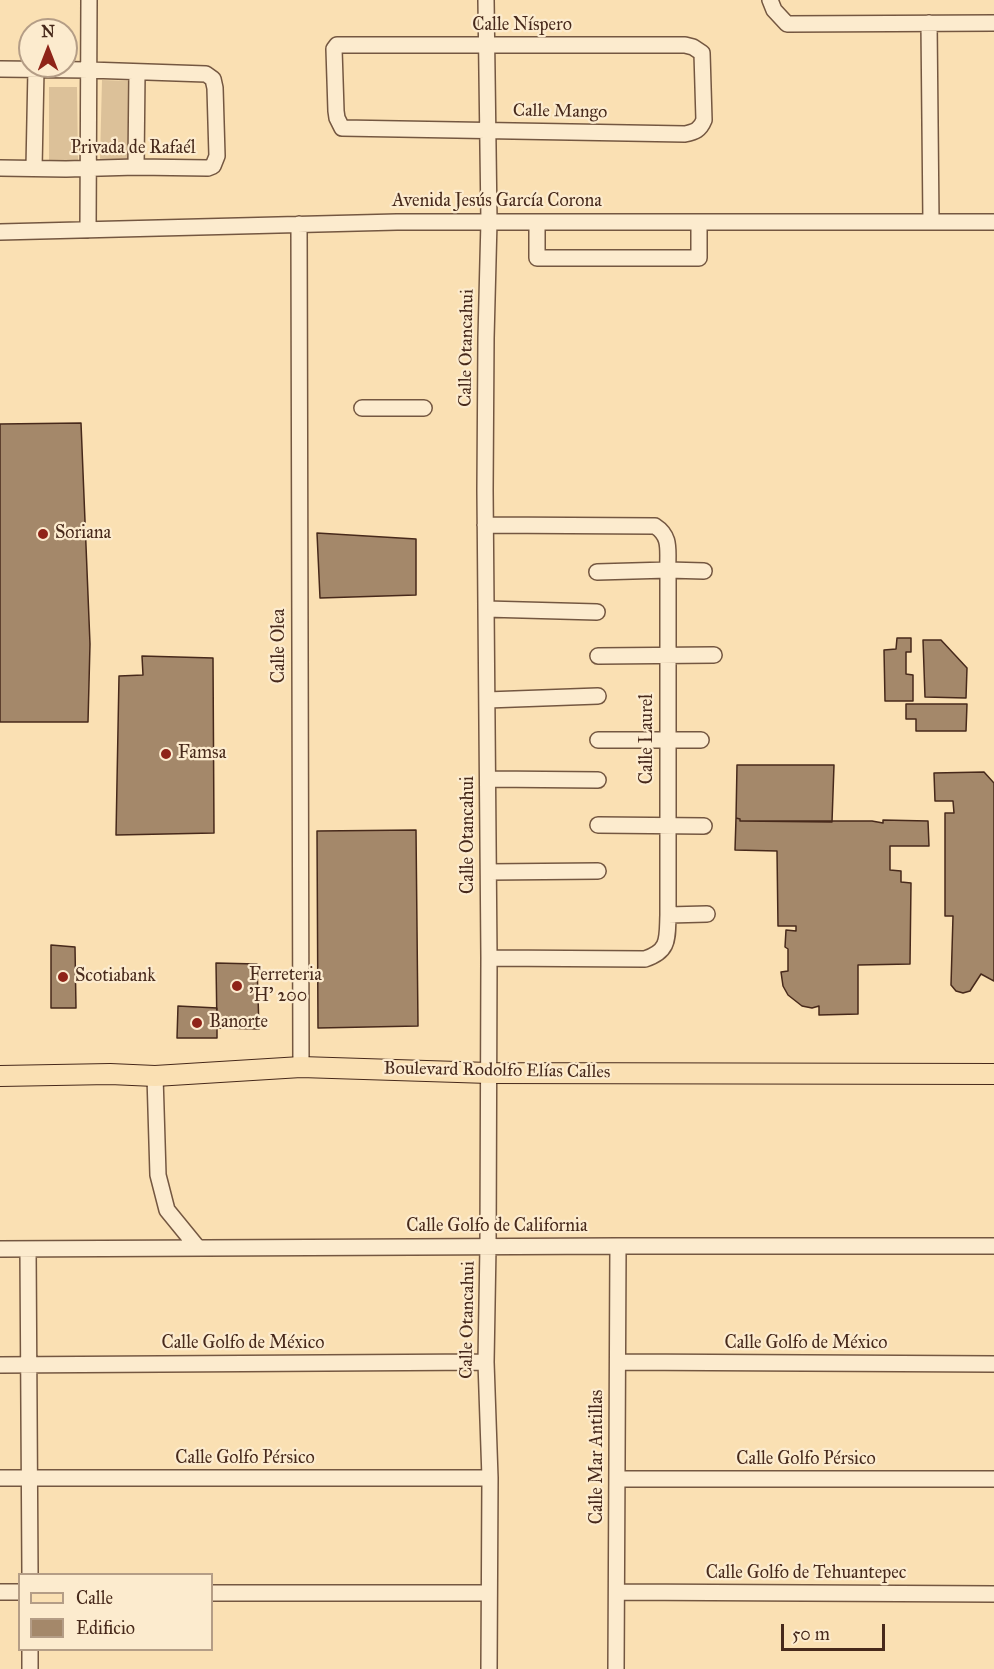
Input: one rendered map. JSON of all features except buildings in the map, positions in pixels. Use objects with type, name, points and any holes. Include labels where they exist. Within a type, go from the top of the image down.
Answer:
[{"type":"main road","name":"Boulevard Rodolfo Elías Calles","points":[[0,1076],[110,1074],[156,1076],[301,1067],[489,1073],[994,1074]]},
{"type":"street","points":[[88,0],[88,230]]},
{"type":"street","name":"Calle Otancahui","points":[[486,0],[489,221],[485,525],[489,778],[486,1362],[490,1478],[489,1669]]},
{"type":"street","points":[[770,0],[774,10],[787,24],[994,23]]},
{"type":"street","points":[[929,23],[931,222]]},
{"type":"street","name":"Calle Níspero","points":[[342,128],[337,118],[334,95],[334,49],[340,45],[685,45],[702,53]]},
{"type":"street","name":"Calle Mango","points":[[342,128],[685,134],[702,126],[704,120],[702,53]]},
{"type":"street","points":[[0,69],[18,69]]},
{"type":"street","points":[[78,70],[137,72],[136,167]]},
{"type":"street","name":"Privada de Rafaél","points":[[0,168],[199,169],[213,166],[218,149],[215,88],[212,78],[200,73],[137,72]]},
{"type":"street","points":[[34,168],[36,78]]},
{"type":"street","name":"Avenida Jesús García Corona","points":[[0,232],[489,221],[994,222]]},
{"type":"street","points":[[537,222],[537,258],[699,258],[699,222]]},
{"type":"street","name":"Calle Olea","points":[[300,224],[301,1067]]},
{"type":"street","points":[[362,408],[424,408]]},
{"type":"street","name":"Calle Laurel","points":[[485,525],[654,526],[663,530],[667,537],[668,570],[668,915],[667,941],[663,950],[645,959],[489,958]]},
{"type":"street","points":[[597,572],[704,571]]},
{"type":"street","points":[[486,609],[597,612]]},
{"type":"street","points":[[598,656],[714,655]]},
{"type":"street","points":[[487,700],[598,696]]},
{"type":"street","points":[[598,740],[701,740]]},
{"type":"street","points":[[489,778],[598,780]]},
{"type":"street","points":[[598,825],[704,826]]},
{"type":"street","points":[[489,872],[598,871]]},
{"type":"street","points":[[668,915],[707,914]]},
{"type":"street","points":[[156,1076],[158,1175],[166,1210],[198,1248]]},
{"type":"street","name":"Calle Mar Antillas","points":[[616,1669],[618,1246]]},
{"type":"street","name":"Calle Golfo de California","points":[[0,1249],[994,1246]]},
{"type":"street","points":[[28,1248],[30,1573]]},
{"type":"street","name":"Calle Golfo de México","points":[[0,1365],[486,1362]]},
{"type":"street","name":"Calle Golfo de México","points":[[618,1362],[994,1364]]},
{"type":"street","name":"Calle Golfo Pérsico","points":[[0,1478],[490,1478]]},
{"type":"street","name":"Calle Golfo Pérsico","points":[[618,1479],[994,1479]]},
{"type":"street","points":[[0,1592],[18,1592]]},
{"type":"street","name":"Calle Golfo de Tehuantepec","points":[[618,1592],[994,1594]]},
{"type":"street","points":[[213,1593],[488,1593]]},
{"type":"street","points":[[30,1651],[30,1669]]},
{"type":"shaded area","points":[[102,80],[129,81],[128,161],[100,160]]},
{"type":"shaded area","points":[[49,87],[77,87],[78,161],[49,161]]},
{"type":"place","name":"Soriana","points":[[43,534]]},
{"type":"place","name":"Famsa","points":[[166,754]]},
{"type":"place","name":"Scotiabank","points":[[63,977]]},
{"type":"place","name":"Ferreteria 'H' 200","points":[[237,986]]},
{"type":"place","name":"Banorte","points":[[197,1023]]}]
